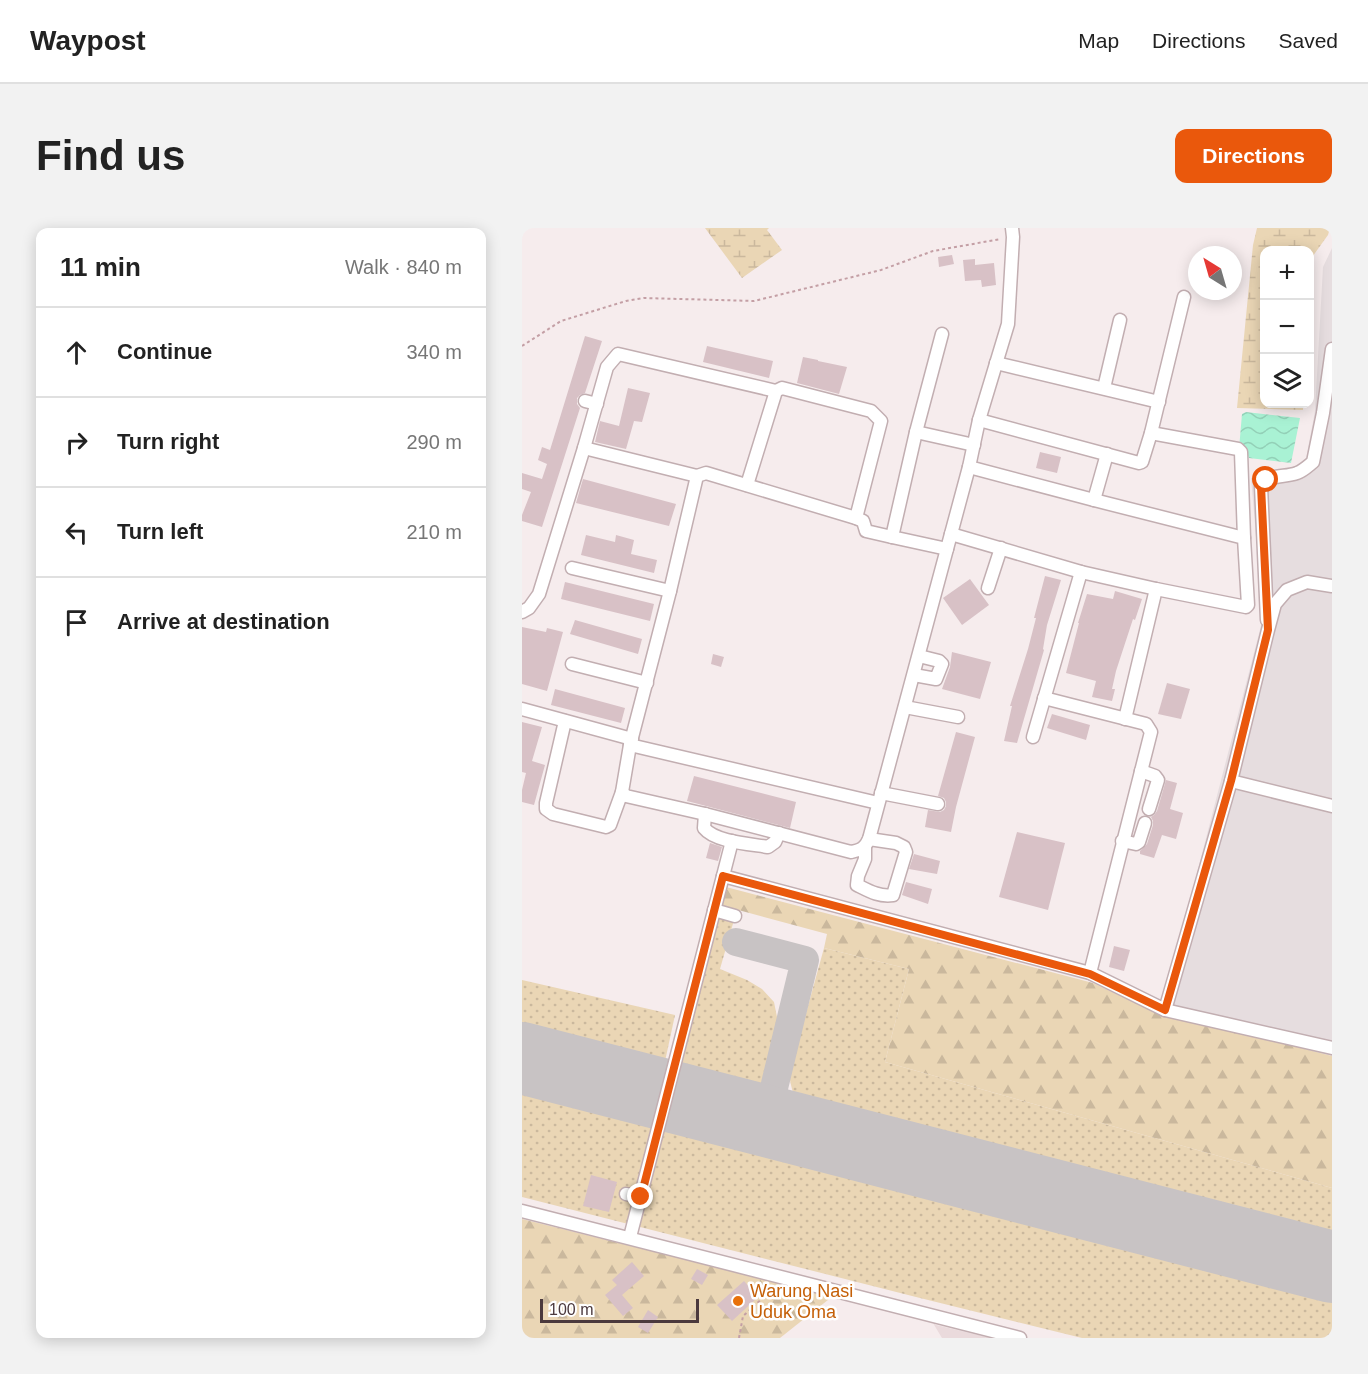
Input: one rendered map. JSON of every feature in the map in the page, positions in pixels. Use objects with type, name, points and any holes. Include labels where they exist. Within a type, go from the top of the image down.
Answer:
[{"type":"street","points":[[622,792],[626,796],[851,852],[859,850],[867,843],[896,843],[904,847],[906,852],[893,895],[874,894],[857,885],[858,876],[865,859],[867,843],[914,675],[969,467],[979,420],[1008,324],[1012,233]]},
{"type":"street","points":[[979,420],[1142,462],[1184,297]]},
{"type":"street","points":[[1104,388],[1120,320]]},
{"type":"street","points":[[892,537],[916,432],[942,334]]},
{"type":"street","points":[[1268,630],[1261,486],[1273,477],[1299,473],[1313,462],[1332,349]]},
{"type":"street","points":[[522,612],[529,608],[539,594],[584,448],[591,403],[607,367],[618,354],[776,391],[782,388],[871,411],[881,421],[856,518]]},
{"type":"street","points":[[996,363],[1159,402]]},
{"type":"street","points":[[747,485],[776,391]]},
{"type":"street","points":[[916,432],[974,445]]},
{"type":"street","points":[[951,534],[1081,572],[1156,590],[1246,607],[1248,605],[1241,452],[1238,449],[1151,433]]},
{"type":"street","points":[[584,448],[697,476],[706,473],[856,518],[863,522],[866,531],[947,549]]},
{"type":"street","points":[[1094,500],[1107,454]]},
{"type":"street","points":[[969,467],[1244,538]]},
{"type":"street","points":[[565,721],[546,808],[553,814],[606,827],[610,825],[622,792],[631,742],[697,476]]},
{"type":"street","points":[[988,588],[1001,548]]},
{"type":"street","points":[[572,568],[670,591]]},
{"type":"street","points":[[1033,737],[1081,572]]},
{"type":"street","points":[[1165,1010],[1231,781],[1275,604],[1287,590],[1307,582],[1332,586]]},
{"type":"street","points":[[1125,719],[1156,590]]},
{"type":"street","points":[[914,675],[936,679],[942,664],[939,661],[919,656]]},
{"type":"street","points":[[572,664],[647,683]]},
{"type":"street","points":[[1044,698],[1146,724],[1151,732],[1090,974]]},
{"type":"street","points":[[904,707],[958,717]]},
{"type":"street","points":[[522,709],[631,742],[880,798],[938,804]]},
{"type":"street","points":[[1141,771],[1155,776],[1158,780],[1149,809]]},
{"type":"street","points":[[1231,781],[1332,806]]},
{"type":"street","points":[[705,814],[704,828],[708,834],[732,841],[768,847],[775,842],[779,833]]},
{"type":"street","points":[[1122,841],[1136,844],[1139,842],[1145,823]]},
{"type":"street","points":[[630,1237],[732,841]]},
{"type":"street","points":[[723,876],[1090,974],[1165,1010],[1332,1048]]},
{"type":"street","points":[[714,910],[735,916]]},
{"type":"street","points":[[626,1194],[641,1197]]},
{"type":"street","points":[[522,1210],[1020,1338]]},
{"type":"path","points":[[522,346],[561,321],[626,301],[644,298],[754,301],[881,270],[933,251],[1012,233]]},
{"type":"path","points":[[739,1338],[743,1316],[764,1297],[756,1270]]},
{"type":"shaded area","points":[[1332,248],[1332,1056],[1161,1012],[1263,618],[1251,478],[1305,464],[1315,411],[1323,267]]},
{"type":"shaded area","points":[[933,1323],[936,1325],[991,1338],[942,1338]]},
{"type":"green space","points":[[705,228],[769,228],[767,230],[782,250],[742,278]]},
{"type":"green space","points":[[1257,228],[1330,228],[1328,235],[1314,254],[1314,246],[1260,246],[1260,408],[1303,408],[1303,410],[1237,408],[1253,245]]},
{"type":"green space","points":[[726,887],[1093,983],[1161,1012],[1332,1056],[1332,1188],[885,1062],[909,969],[824,948],[827,934],[720,905]]},
{"type":"green space","points":[[715,916],[734,920],[720,969],[762,989],[774,1002],[779,1027],[773,1056],[761,1083],[754,1089],[728,1097],[671,1083]]},
{"type":"green space","points":[[824,948],[909,969],[885,1062],[1332,1188],[1332,1236],[1325,1238],[1295,1231],[1266,1239],[811,1119],[796,1099],[789,1075]]},
{"type":"green space","points":[[522,980],[675,1015],[661,1080],[522,1044]]},
{"type":"green space","points":[[522,1073],[1259,1263],[1282,1280],[1332,1295],[1332,1338],[1082,1338],[522,1197]]},
{"type":"green space","points":[[522,1219],[833,1296],[780,1338],[522,1338]]},
{"type":"water","points":[[1246,412],[1300,418],[1291,463],[1249,458],[1247,453],[1239,449],[1242,414]]},
{"type":"building","points":[[952,255],[954,264],[939,267],[938,257]]},
{"type":"building","points":[[975,259],[975,265],[994,263],[996,285],[982,287],[981,280],[965,281],[963,260]]},
{"type":"building","points":[[585,336],[602,341],[585,393],[577,398],[580,408],[542,527],[522,521],[531,492],[522,489],[522,473],[542,479],[547,464],[538,460],[542,447],[550,450]]},
{"type":"building","points":[[707,346],[773,361],[769,378],[703,362]]},
{"type":"building","points":[[803,357],[847,367],[839,394],[797,383]]},
{"type":"building","points":[[628,388],[650,393],[642,422],[634,421],[626,449],[595,442],[600,421],[619,426]]},
{"type":"building","points":[[1040,452],[1061,457],[1057,473],[1036,468]]},
{"type":"building","points":[[583,479],[676,504],[669,526],[576,503]]},
{"type":"building","points":[[586,535],[615,542],[616,535],[634,540],[631,554],[657,560],[654,573],[581,555]]},
{"type":"building","points":[[1045,576],[1061,580],[1047,625],[1044,650],[1017,743],[1004,741],[1012,706],[1010,706],[1028,649]]},
{"type":"building","points":[[970,579],[989,605],[962,625],[943,598]]},
{"type":"building","points":[[565,582],[654,604],[650,621],[561,599]]},
{"type":"building","points":[[1115,591],[1142,599],[1116,671],[1112,701],[1092,697],[1096,681],[1066,673],[1087,594],[1113,599]]},
{"type":"building","points":[[575,620],[642,639],[638,654],[570,634]]},
{"type":"building","points":[[522,627],[546,632],[547,628],[563,632],[547,691],[522,684]]},
{"type":"building","points":[[952,652],[991,662],[980,699],[942,689],[950,667]]},
{"type":"building","points":[[713,654],[724,657],[721,667],[711,664]]},
{"type":"building","points":[[1167,683],[1190,689],[1181,719],[1158,714]]},
{"type":"building","points":[[555,689],[625,708],[621,723],[551,705]]},
{"type":"building","points":[[1052,714],[1090,725],[1086,740],[1047,728]]},
{"type":"building","points":[[522,722],[542,727],[532,761],[545,765],[534,805],[522,802],[526,773],[522,772]]},
{"type":"building","points":[[956,732],[975,737],[951,832],[925,827],[928,810],[940,812],[946,806],[944,798],[938,796]]},
{"type":"building","points":[[694,776],[796,802],[790,828],[687,801]]},
{"type":"building","points":[[1166,780],[1177,783],[1170,809],[1183,813],[1176,839],[1162,835],[1154,858],[1140,854],[1140,851],[1147,844],[1153,825],[1151,817],[1157,811]]},
{"type":"building","points":[[1017,832],[1065,843],[1048,910],[999,897]]},
{"type":"building","points":[[710,843],[722,847],[718,861],[706,858]]},
{"type":"building","points":[[914,854],[940,861],[937,874],[909,869]]},
{"type":"building","points":[[906,882],[932,889],[928,904],[902,895]]},
{"type":"building","points":[[1114,946],[1130,950],[1124,971],[1109,967]]},
{"type":"building","points":[[591,1175],[617,1182],[609,1212],[583,1206]]},
{"type":"building","points":[[632,1262],[644,1276],[622,1295],[633,1308],[623,1316],[605,1295],[617,1285],[612,1280]]},
{"type":"building","points":[[697,1269],[708,1275],[702,1285],[691,1279]]},
{"type":"building","name":"Warung Nasi Uduk Oma","points":[[744,1281],[758,1297],[732,1321],[717,1305]]},
{"type":"building","points":[[648,1310],[658,1317],[648,1333],[638,1327]]},
{"type":"taxiway","points":[[736,942],[805,960],[766,1121]]},
{"type":"runway","points":[[522,1058],[1332,1267]]},
{"type":"place","name":"Warung Nasi Uduk Oma","points":[[738,1301]]},
{"type":"route","points":[[641,1197],[723,876],[1090,974],[1165,1010],[1231,781],[1268,630],[1261,486],[1266,480]]}]
